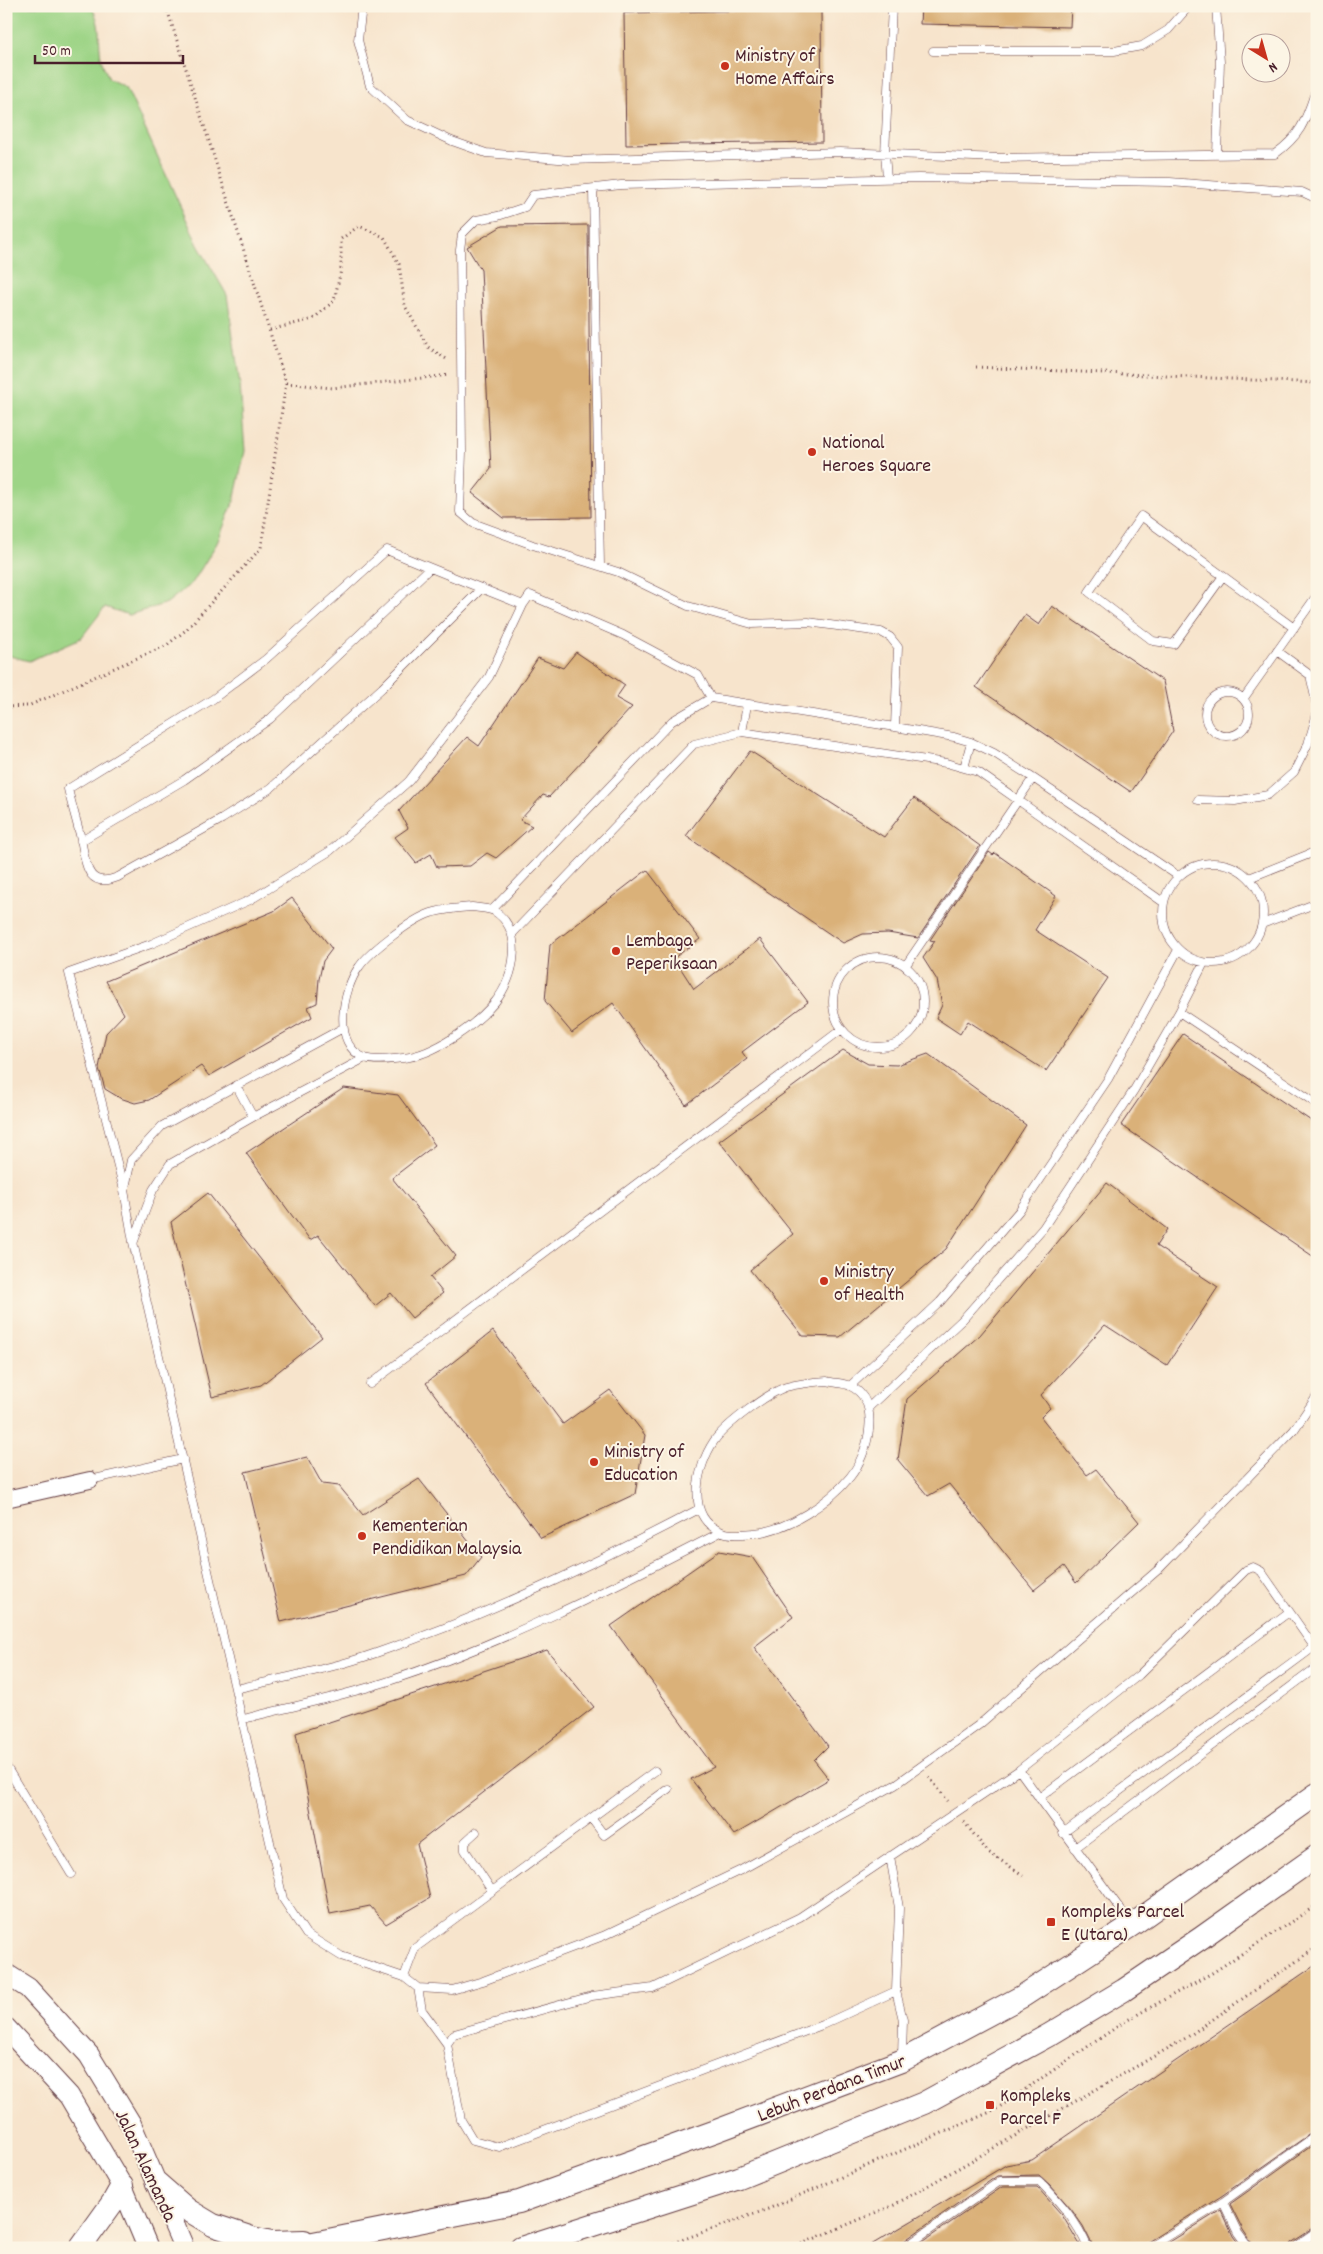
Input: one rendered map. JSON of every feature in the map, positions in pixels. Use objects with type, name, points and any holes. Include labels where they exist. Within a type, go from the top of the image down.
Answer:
[{"type":"main road","name":"Lebuh Perdana Timur","points":[[288,2248],[518,2202],[716,2131],[901,2061],[1023,1996],[1132,1925],[1317,1794]]},
{"type":"main road","points":[[521,2248],[739,2178],[924,2103],[1048,2035],[1124,1990],[1316,1857]]},
{"type":"main road","points":[[157,2183],[188,2210],[213,2225],[252,2238],[272,2242],[332,2240]]},
{"type":"main road","points":[[80,2248],[113,2202],[122,2186]]},
{"type":"street","points":[[6,1499],[90,1480]]},
{"type":"street","name":"Jalan Alamanda","points":[[6,1974],[28,1988],[88,2055],[131,2124],[184,2248]]},
{"type":"street","name":"Jalan Alamanda","points":[[6,2028],[69,2096],[122,2186],[148,2248]]},
{"type":"lane","points":[[362,6],[358,40],[370,86],[407,120],[452,141],[486,153],[570,160],[840,152],[1001,158],[1275,154],[1293,141],[1306,120],[1317,87]]},
{"type":"lane","points":[[887,178],[885,154],[892,6]]},
{"type":"lane","points":[[934,51],[1114,51],[1142,46],[1168,30],[1189,6]]},
{"type":"lane","points":[[1216,6],[1220,62],[1217,155]]},
{"type":"lane","points":[[895,727],[898,647],[890,637],[881,632],[808,622],[752,624],[688,606],[618,572],[473,522],[460,512],[462,370],[460,250],[462,234],[476,220],[498,216],[525,207],[533,195],[621,185],[887,178],[1170,182],[1302,192],[1317,199]]},
{"type":"lane","points":[[593,189],[600,566]]},
{"type":"lane","points":[[1223,576],[1174,644],[1153,641],[1088,592],[1141,516],[1223,576],[1294,628]]},
{"type":"lane","points":[[482,588],[382,688],[271,788],[222,819],[105,882],[97,880],[87,869],[82,841],[68,789],[213,700],[266,659],[387,550],[482,588],[522,605]]},
{"type":"lane","points":[[82,841],[184,780],[270,719],[430,568]]},
{"type":"lane","points":[[711,698],[698,675],[623,635],[530,594],[522,605],[489,677],[409,780],[330,851],[250,900],[151,944],[69,972],[124,1190],[133,1242],[283,1899],[306,1934],[341,1956],[404,1977],[418,1988],[452,1990],[603,1936],[741,1870],[895,1784],[980,1724],[1158,1569],[1294,1430],[1317,1396]]},
{"type":"lane","points":[[1244,698],[1317,596]]},
{"type":"lane","points":[[1277,651],[1310,676],[1317,706]]},
{"type":"lane","points":[[1231,691],[1244,698],[1250,711],[1247,725],[1237,734],[1223,736],[1210,730],[1204,717],[1206,703],[1217,693],[1231,691]]},
{"type":"lane","points":[[492,910],[672,721],[711,698],[895,727],[954,737],[971,742],[994,753],[1033,778],[1178,876]]},
{"type":"lane","points":[[742,732],[747,705]]},
{"type":"lane","points":[[1198,800],[1235,801],[1268,794],[1294,772],[1308,744],[1317,714]]},
{"type":"lane","points":[[513,933],[694,744],[742,732],[946,763],[978,772],[1163,902]]},
{"type":"lane","points":[[964,768],[971,742]]},
{"type":"lane","points":[[906,965],[1033,778]]},
{"type":"lane","points":[[1249,878],[1317,851]]},
{"type":"lane","points":[[1201,864],[1227,864],[1249,878],[1262,900],[1262,924],[1250,947],[1229,961],[1204,963],[1178,950],[1168,936],[1162,920],[1163,902],[1178,876],[1201,864]]},
{"type":"lane","points":[[1262,924],[1317,903]]},
{"type":"lane","points":[[472,907],[492,910],[505,919],[513,933],[514,957],[508,979],[497,1000],[484,1014],[428,1052],[408,1058],[386,1060],[365,1058],[352,1049],[343,1028],[342,1012],[348,989],[358,968],[370,953],[415,921],[430,913],[472,907]]},
{"type":"lane","points":[[850,1386],[940,1302],[1020,1211],[1108,1079],[1178,950]]},
{"type":"lane","points":[[886,956],[906,965],[920,983],[924,1006],[917,1026],[898,1043],[876,1047],[852,1039],[842,1029],[834,1008],[834,994],[842,973],[865,958],[886,956]]},
{"type":"lane","points":[[869,1407],[963,1319],[1042,1228],[1134,1090],[1179,1012],[1204,963]]},
{"type":"lane","points":[[1179,1012],[1317,1104]]},
{"type":"lane","points":[[124,1190],[131,1160],[162,1126],[343,1028]]},
{"type":"lane","points":[[370,1384],[842,1029]]},
{"type":"lane","points":[[133,1242],[153,1190],[170,1164],[253,1117],[365,1058]]},
{"type":"lane","points":[[236,1085],[253,1117]]},
{"type":"lane","points":[[243,1719],[385,1682],[502,1639],[620,1584],[721,1532],[748,1533],[784,1527],[840,1489],[852,1475],[863,1454],[869,1431],[869,1407],[861,1394],[850,1386],[828,1382],[805,1383],[785,1388],[770,1395],[726,1428],[714,1442],[703,1463],[698,1486],[699,1509],[708,1523],[721,1532]]},
{"type":"lane","points":[[90,1480],[183,1459]]},
{"type":"lane","points":[[236,1690],[374,1654],[492,1610],[609,1556],[699,1509]]},
{"type":"lane","points":[[447,2044],[454,2034],[564,2003],[592,1996],[653,1988],[800,1917],[1019,1770],[1139,1675],[1246,1570],[1253,1567],[1261,1571],[1315,1649],[1064,1833]]},
{"type":"lane","points":[[1039,1798],[1289,1612]]},
{"type":"lane","points":[[1075,1848],[1317,1667]]},
{"type":"lane","points":[[6,1766],[71,1874]]},
{"type":"lane","points":[[1019,1770],[1132,1925]]},
{"type":"lane","points":[[404,1977],[415,1948],[655,1771]]},
{"type":"lane","points":[[591,1818],[604,1835],[668,1789]]},
{"type":"lane","points":[[476,1832],[465,1842],[465,1850],[492,1892]]},
{"type":"lane","points":[[890,1856],[899,1908],[896,1991],[903,2020],[901,2061]]},
{"type":"lane","points":[[418,1988],[422,2010],[447,2044],[462,2120],[473,2140],[498,2147],[822,2025],[896,1991]]},
{"type":"lane","points":[[1149,2248],[1223,2202],[1317,2135]]},
{"type":"lane","points":[[904,2248],[1000,2181],[1039,2181],[1058,2200],[1080,2227],[1088,2248]]},
{"type":"lane","points":[[1223,2202],[1238,2234],[1249,2248]]},
{"type":"lane","points":[[1294,2248],[1317,2232]]},
{"type":"path","points":[[6,707],[28,706],[168,645],[186,630],[261,548],[286,383],[166,6]]},
{"type":"path","points":[[270,330],[313,319],[334,301],[341,270],[341,239],[359,226],[384,237],[400,264],[405,306],[428,347],[462,370]]},
{"type":"path","points":[[976,367],[1317,382]]},
{"type":"path","points":[[286,383],[332,388],[462,370]]},
{"type":"path","points":[[921,1766],[988,1852],[1023,1875]]},
{"type":"path","points":[[659,2248],[768,2209],[995,2110],[1124,2022],[1212,1973],[1317,1905]]},
{"type":"path","points":[[792,2248],[894,2205],[1186,2038],[1317,1947]]},
{"type":"green space","points":[[6,6],[90,6],[94,12],[98,24],[102,60],[109,79],[126,87],[198,245],[227,295],[240,385],[245,451],[234,501],[217,543],[193,582],[167,603],[129,615],[105,607],[81,638],[29,661],[6,655]]},
{"type":"building","points":[[921,6],[1071,6],[1070,27],[920,24]]},
{"type":"building","points":[[821,9],[822,142],[626,145],[624,13]]},
{"type":"building","points":[[588,225],[591,517],[504,518],[472,493],[491,469],[481,270],[467,247],[502,226]]},
{"type":"building","points":[[1052,606],[1163,681],[1173,731],[1131,792],[976,687],[1025,615],[1039,625]]},
{"type":"building","points":[[576,652],[625,685],[616,698],[632,707],[549,797],[543,795],[520,820],[532,826],[496,858],[487,853],[470,866],[437,867],[431,854],[416,863],[395,837],[408,828],[399,811],[467,737],[479,746],[538,658],[563,668]]},
{"type":"building","points":[[750,751],[884,837],[914,798],[980,846],[918,938],[888,933],[863,934],[843,943],[686,836]]},
{"type":"building","points":[[989,852],[993,855],[995,853],[1056,896],[1035,930],[1108,978],[1046,1071],[968,1021],[960,1034],[936,1018],[942,1005],[937,980],[923,958],[935,941],[930,940]]},
{"type":"building","points":[[647,870],[700,939],[674,958],[694,989],[760,939],[808,1002],[742,1052],[747,1059],[686,1105],[613,1003],[572,1033],[545,1001],[550,945]]},
{"type":"building","points":[[292,898],[332,949],[323,961],[317,1003],[308,1007],[312,1017],[209,1076],[201,1066],[149,1100],[135,1103],[120,1098],[105,1089],[99,1068],[106,1033],[124,1014],[106,981],[274,911]]},
{"type":"building","points":[[1183,1034],[1317,1125],[1317,1259],[1121,1125]]},
{"type":"building","points":[[843,1050],[868,1064],[897,1065],[928,1054],[1026,1125],[946,1249],[840,1337],[803,1336],[750,1270],[793,1234],[719,1141]]},
{"type":"building","points":[[344,1088],[398,1095],[435,1145],[392,1178],[456,1256],[430,1277],[443,1293],[412,1318],[391,1293],[375,1306],[318,1235],[310,1240],[246,1153]]},
{"type":"building","points":[[1107,1183],[1167,1229],[1156,1246],[1218,1287],[1167,1365],[1105,1325],[1041,1395],[1050,1408],[1041,1417],[1087,1475],[1096,1469],[1139,1522],[1076,1583],[1064,1566],[1034,1590],[949,1484],[928,1496],[898,1460],[907,1399],[980,1335]]},
{"type":"building","points":[[208,1193],[322,1337],[261,1385],[212,1397],[171,1222]]},
{"type":"building","points":[[493,1331],[563,1424],[610,1390],[645,1435],[635,1494],[541,1538],[426,1383]]},
{"type":"building","name":"Kementerian Pendidikan Malaysia","points":[[307,1457],[322,1484],[339,1486],[363,1515],[419,1479],[481,1557],[466,1576],[281,1622],[245,1472]]},
{"type":"building","points":[[719,1551],[752,1557],[793,1617],[754,1647],[828,1746],[814,1760],[829,1779],[734,1835],[691,1779],[714,1767],[611,1626]]},
{"type":"building","points":[[547,1650],[594,1707],[417,1844],[430,1898],[386,1924],[370,1906],[330,1914],[296,1733]]},
{"type":"building","points":[[1317,1964],[1317,2129],[1220,2197],[1146,2243],[1143,2248],[1094,2248],[1083,2226],[1071,2209],[1039,2175],[997,2176],[901,2243],[898,2248],[866,2248],[1006,2165],[1032,2160]]},
{"type":"building","points":[[1317,2142],[1317,2226],[1291,2243],[1288,2248],[1255,2248],[1243,2230],[1230,2204]]},
{"type":"building","points":[[1002,2187],[1037,2187],[1062,2215],[1082,2248],[914,2248]]},
{"type":"building","points":[[1221,2210],[1233,2236],[1242,2248],[1160,2248]]},
{"type":"place","name":"Ministry of Home Affairs","points":[[725,66]]},
{"type":"place","name":"National Heroes Square","points":[[812,452]]},
{"type":"place","name":"Lembaga Peperiksaan","points":[[616,951]]},
{"type":"place","name":"Ministry of Health","points":[[824,1281]]},
{"type":"place","name":"Ministry of Education","points":[[594,1462]]},
{"type":"place","name":"Kementerian Pendidikan Malaysia","points":[[362,1536]]},
{"type":"place","name":"Kompleks Parcel E (Utara)","points":[[1051,1922]]},
{"type":"place","name":"Kompleks Parcel F","points":[[990,2105]]}]
